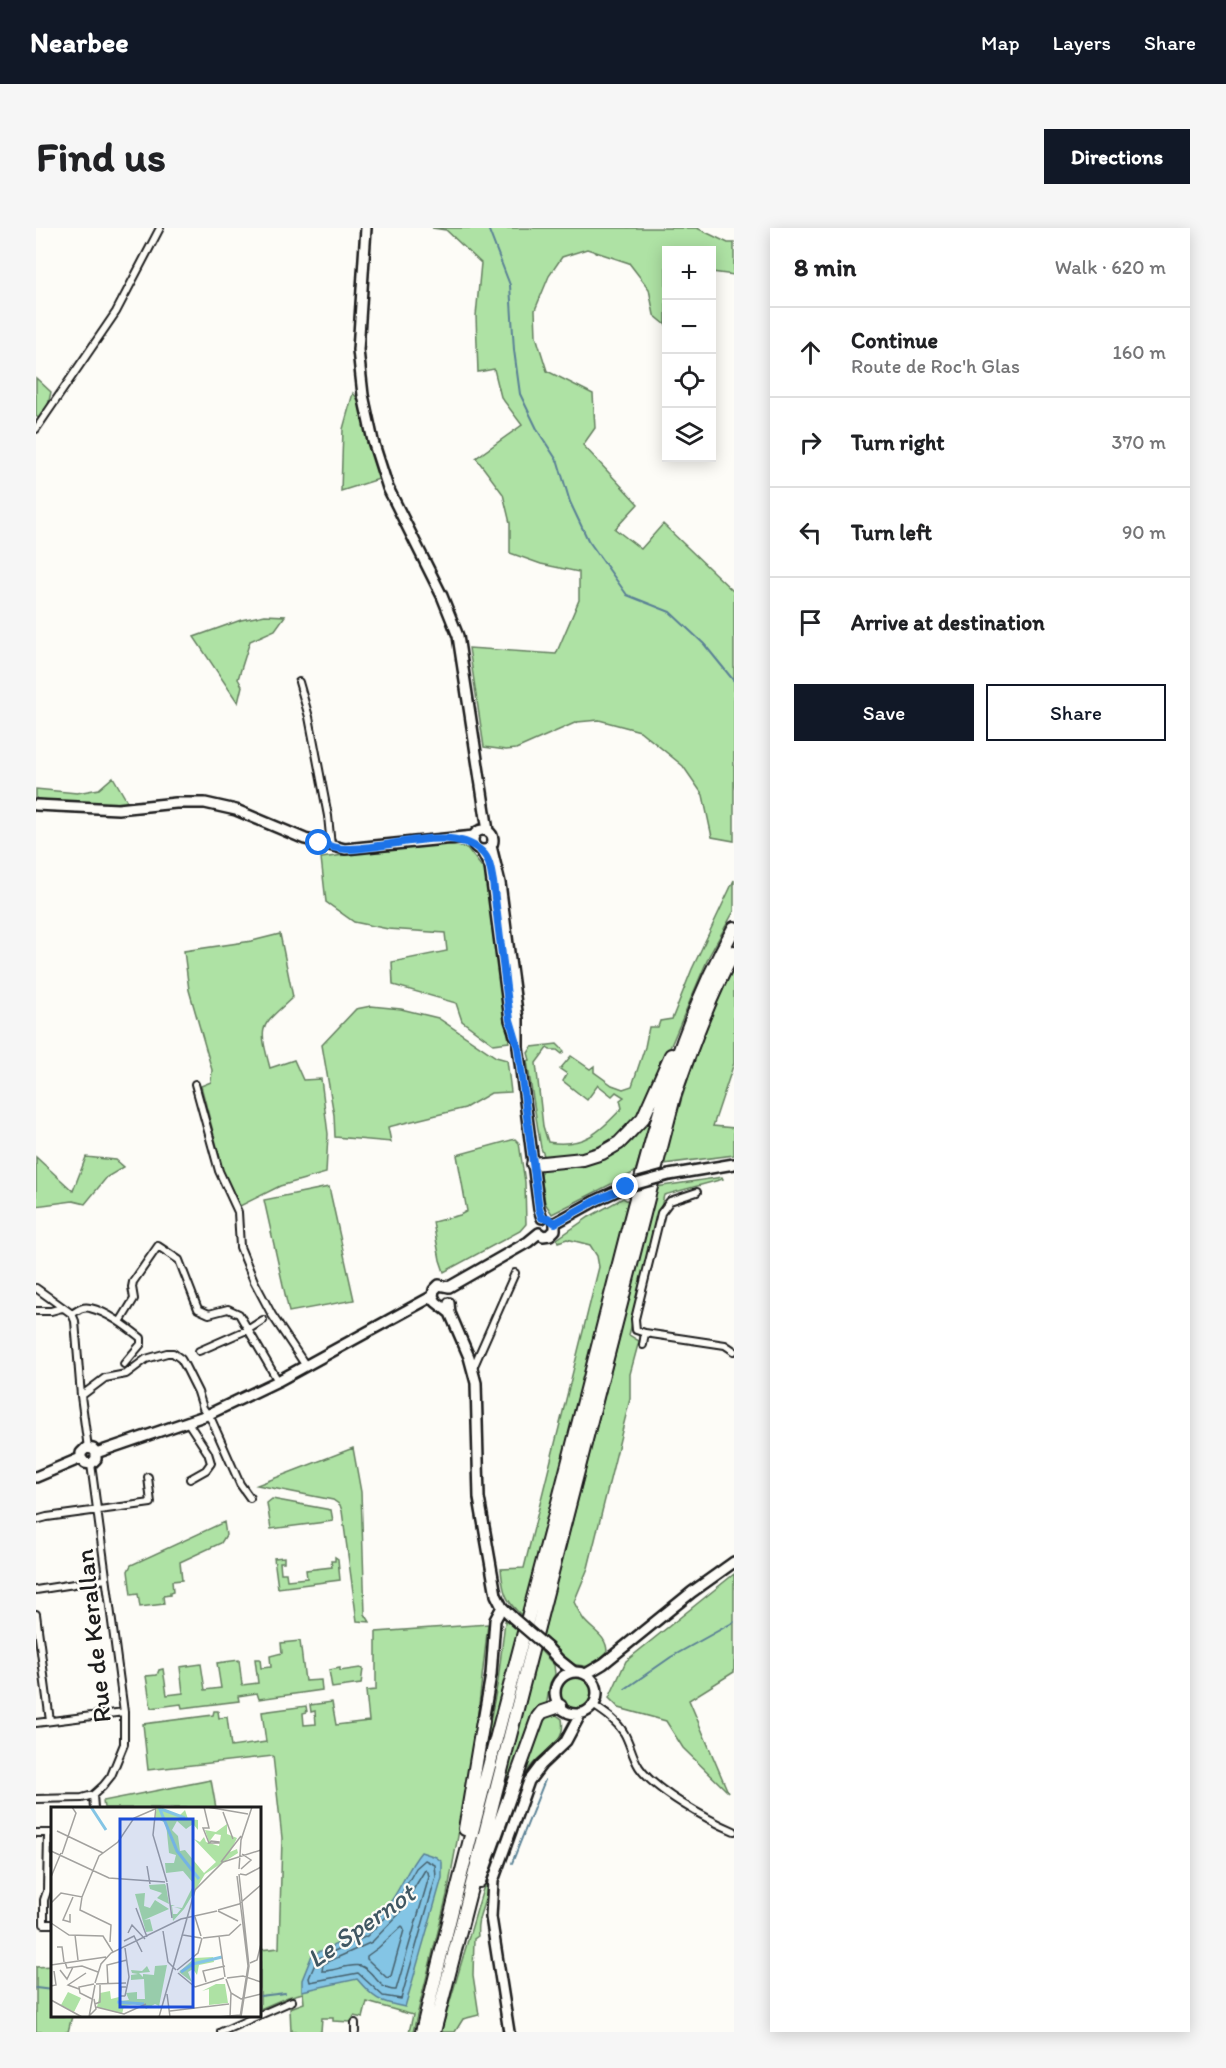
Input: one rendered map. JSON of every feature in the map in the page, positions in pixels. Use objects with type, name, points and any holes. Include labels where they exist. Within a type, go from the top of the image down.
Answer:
[{"type":"highway","points":[[533,1164],[583,1159],[602,1153],[619,1143],[643,1118],[711,970],[734,928]]},
{"type":"highway","points":[[434,2032],[674,1097],[690,1051],[734,952]]},
{"type":"highway","points":[[422,2032],[457,1885],[524,1639],[648,1155],[673,1070],[711,970]]},
{"type":"highway","points":[[465,1907],[477,1888],[538,1717],[542,1712],[564,1709]]},
{"type":"highway","points":[[457,1885],[483,1721]]},
{"type":"street","points":[[36,429],[116,312],[160,228]]},
{"type":"street","points":[[366,228],[358,350],[363,395],[373,441],[387,488],[442,596],[458,636],[484,807],[480,833],[474,844],[490,867],[510,1020],[518,1047]]},
{"type":"street","points":[[299,682],[309,717],[331,846]]},
{"type":"street","points":[[36,805],[118,809],[176,802],[205,803],[236,810],[305,839],[345,849],[361,849],[480,833],[493,837],[491,846],[500,883],[512,970],[518,1019],[518,1047],[542,1218]]},
{"type":"street","points":[[444,838],[464,842],[479,849],[485,850],[491,846]]},
{"type":"street","points":[[195,1084],[219,1171],[238,1212],[240,1247],[254,1281],[272,1315],[306,1366]]},
{"type":"street","points":[[555,1223],[626,1187],[669,1175],[734,1164]]},
{"type":"street","points":[[697,1192],[670,1201],[662,1213],[635,1318],[636,1330],[725,1345],[734,1351]]},
{"type":"street","points":[[538,1233],[537,1223],[542,1218],[548,1218],[555,1223]]},
{"type":"street","points":[[538,1233],[543,1236],[550,1235],[555,1230],[555,1223]]},
{"type":"street","points":[[445,1303],[436,1302],[433,1296],[434,1290],[439,1285],[449,1287],[528,1242],[538,1233]]},
{"type":"street","points":[[120,1322],[134,1299],[133,1282],[158,1245],[179,1260],[198,1309],[209,1314],[228,1309],[240,1314],[278,1381]]},
{"type":"street","points":[[473,1368],[515,1273]]},
{"type":"street","points":[[445,1303],[452,1294],[449,1287]]},
{"type":"street","points":[[36,1288],[72,1314],[75,1321],[81,1396],[92,1450],[96,1459],[91,1464],[85,1463],[81,1458],[82,1451],[92,1450],[207,1414],[278,1381],[433,1296]]},
{"type":"street","points":[[445,1303],[473,1368],[477,1396],[479,1498],[496,1595],[502,1607],[559,1660],[574,1672],[586,1674],[595,1683]]},
{"type":"street","points":[[36,1311],[62,1308]]},
{"type":"street","points":[[72,1314],[81,1308],[90,1308],[120,1322],[141,1338],[141,1344],[123,1364]]},
{"type":"street","points":[[199,1351],[249,1329],[263,1320]]},
{"type":"street","points":[[643,1345],[645,1333]]},
{"type":"street","points":[[81,1396],[105,1378],[126,1374],[146,1359],[173,1353],[181,1359],[185,1366],[240,1484],[250,1498]]},
{"type":"street","points":[[187,1421],[208,1453],[211,1463],[206,1470],[190,1479]]},
{"type":"street","points":[[36,1477],[81,1458]]},
{"type":"street","name":"Rue de Kerallan","points":[[91,1464],[123,1712],[124,1744],[111,1776],[93,1796]]},
{"type":"street","points":[[36,1520],[151,1503],[148,1477]]},
{"type":"street","points":[[586,1674],[603,1664],[734,1562]]},
{"type":"street","points":[[36,1590],[106,1580]]},
{"type":"street","points":[[483,1721],[491,1675],[495,1620],[502,1607]]},
{"type":"street","points":[[36,1614],[40,1665],[50,1721]]},
{"type":"street","points":[[559,1660],[560,1679],[555,1692],[564,1709],[570,1733]]},
{"type":"street","points":[[509,2032],[491,1917],[493,1881],[529,1781],[541,1765],[560,1749],[581,1713],[593,1705],[597,1695],[595,1683],[603,1664]]},
{"type":"street","points":[[560,1679],[574,1672]]},
{"type":"street","points":[[593,1705],[611,1717],[624,1733],[638,1766],[655,1785],[734,1831]]},
{"type":"street","points":[[564,1709],[581,1713]]},
{"type":"street","points":[[36,1723],[123,1712]]},
{"type":"street","points":[[36,1799],[93,1796],[94,1807]]},
{"type":"street","points":[[36,1833],[50,1833],[50,1891],[44,1900],[44,1924],[51,1924]]},
{"type":"street","points":[[261,2014],[292,2001]]},
{"type":"street","points":[[221,2032],[254,2017]]},
{"type":"street","points":[[355,2023],[355,2032]]},
{"type":"green space","points":[[432,228],[697,228],[728,243],[734,243],[734,275],[716,273],[716,246],[662,246],[662,322],[654,315],[649,289],[629,263],[587,249],[562,257],[549,276],[535,310],[536,336],[547,371],[593,394],[595,428],[583,445],[638,504],[615,529],[641,549],[663,524],[734,592],[734,841],[712,837],[703,795],[683,766],[640,731],[599,720],[577,722],[516,749],[484,747],[469,648],[556,654],[579,600],[579,572],[541,564],[510,553],[510,523],[503,494],[476,458],[522,425],[501,397],[494,369],[478,372],[476,316],[481,263],[446,230]]},
{"type":"green space","points":[[36,378],[51,392],[44,423],[36,416]]},
{"type":"green space","points":[[353,393],[369,413],[379,479],[341,491],[343,429]]},
{"type":"green space","points":[[265,615],[285,616],[275,630],[250,641],[238,679],[242,686],[238,703],[194,637],[241,620]]},
{"type":"green space","points":[[113,777],[128,803],[36,799],[36,789],[77,793],[99,789]]},
{"type":"green space","points":[[439,843],[467,848],[485,871],[509,1042],[493,1044],[462,1021],[456,1003],[393,985],[392,962],[447,951],[445,933],[388,929],[354,922],[326,902],[321,858]]},
{"type":"green space","points":[[734,880],[734,911],[709,956],[664,1062],[638,1116],[621,1135],[595,1150],[567,1157],[545,1158],[541,1148],[527,1061],[530,1060],[528,1053],[532,1047],[557,1044],[564,1051],[562,1054],[557,1050],[547,1048],[536,1063],[543,1126],[548,1142],[571,1143],[598,1131],[622,1108],[620,1100],[624,1097],[616,1092],[612,1096],[598,1085],[587,1100],[563,1081],[567,1074],[560,1069],[571,1056],[590,1069],[594,1066],[594,1072],[612,1085],[623,1089],[632,1086],[649,1027],[658,1027],[660,1021],[672,1019],[692,969]]},
{"type":"green space","points":[[280,934],[293,997],[268,1021],[263,1034],[264,1042],[270,1068],[294,1060],[303,1080],[321,1079],[328,1134],[326,1173],[280,1186],[234,1209],[217,1170],[220,1158],[201,1086],[211,1082],[212,1070],[189,990],[184,951],[252,941]]},
{"type":"green space","points":[[734,967],[734,1063],[713,1126],[734,1128],[734,1155],[663,1164],[693,1064]]},
{"type":"green space","points":[[371,1006],[401,1009],[438,1018],[496,1057],[507,1060],[511,1092],[491,1093],[465,1108],[388,1127],[391,1142],[335,1137],[334,1115],[322,1045],[356,1009]]},
{"type":"green space","points":[[658,1099],[635,1172],[552,1214],[545,1203],[540,1169],[595,1161],[620,1150],[640,1131]]},
{"type":"green space","points":[[515,1139],[519,1143],[525,1182],[526,1224],[520,1231],[444,1272],[433,1222],[467,1211],[457,1155]]},
{"type":"green space","points":[[36,1157],[73,1191],[86,1157],[116,1160],[124,1167],[107,1177],[85,1204],[73,1201],[36,1206]]},
{"type":"green space","points":[[722,1177],[723,1179],[664,1195],[629,1335],[639,1341],[630,1374],[630,1399],[588,1568],[574,1602],[584,1620],[605,1642],[607,1652],[590,1667],[571,1664],[543,1635],[656,1187]]},
{"type":"green space","points":[[329,1187],[354,1300],[289,1312],[264,1200]]},
{"type":"green space","points":[[623,1198],[628,1201],[522,1616],[506,1595],[501,1569],[524,1568],[599,1267],[597,1256],[590,1245],[567,1239],[558,1242],[557,1239],[589,1217]]},
{"type":"green space","points":[[353,1448],[361,1492],[365,1614],[370,1622],[357,1621],[340,1505],[333,1500],[257,1485]]},
{"type":"green space","points":[[272,1499],[331,1510],[333,1521],[271,1529],[267,1503]]},
{"type":"green space","points":[[224,1522],[226,1535],[221,1543],[180,1562],[182,1580],[172,1581],[173,1592],[163,1596],[164,1604],[140,1607],[138,1594],[131,1595],[128,1571],[131,1565]]},
{"type":"green space","points":[[284,1557],[284,1562],[280,1562],[281,1573],[286,1573],[287,1580],[307,1578],[306,1570],[332,1567],[331,1561],[335,1561],[335,1557],[338,1559],[340,1580],[278,1588],[274,1558]]},
{"type":"green space","points":[[734,1574],[734,1672],[689,1700],[728,1792],[683,1748],[666,1721],[619,1708],[609,1698],[626,1661]]},
{"type":"green space","points":[[505,1621],[511,1622],[519,1631],[485,1765],[482,1764],[498,1681]]},
{"type":"green space","points":[[488,1624],[477,1722],[479,1723],[447,1895],[413,2032],[409,2032],[413,2015],[367,2002],[363,2018],[354,2016],[351,2022],[322,2018],[321,2032],[291,2032],[290,2008],[304,2003],[303,1993],[261,2009],[261,1950],[279,1948],[282,1838],[273,1756],[148,1770],[143,1724],[213,1715],[214,1711],[218,1711],[219,1718],[227,1717],[231,1747],[266,1742],[262,1712],[306,1706],[307,1712],[303,1713],[304,1725],[316,1724],[315,1711],[311,1712],[310,1705],[332,1702],[336,1725],[369,1721],[366,1691],[376,1690],[376,1632]]},
{"type":"green space","points":[[300,1641],[305,1681],[321,1680],[322,1690],[259,1699],[257,1693],[238,1696],[239,1701],[182,1708],[181,1704],[151,1708],[146,1676],[157,1675],[159,1670],[163,1669],[167,1695],[183,1693],[180,1667],[201,1664],[205,1690],[221,1688],[217,1663],[239,1660],[242,1685],[258,1683],[255,1659],[260,1659],[261,1668],[271,1667],[270,1656],[282,1653],[281,1643]]},
{"type":"green space","points":[[539,1649],[554,1665],[555,1674],[550,1683],[546,1707],[491,1835]]},
{"type":"green space","points":[[340,1668],[340,1671],[363,1669],[361,1684],[332,1688],[329,1670]]},
{"type":"green space","points":[[576,1676],[588,1681],[593,1693],[588,1705],[576,1710],[564,1705],[559,1693],[564,1681]]},
{"type":"green space","points":[[555,1714],[562,1719],[560,1737],[526,1773],[501,1840],[480,1916],[478,1936],[474,1939],[473,1975],[479,2015],[463,2019],[455,2032],[441,2032],[493,1855],[543,1716]]},
{"type":"green space","points":[[211,1780],[216,1807],[104,1807],[103,1801]]},
{"type":"green space","points":[[51,1966],[51,2017],[72,2017],[68,2032],[36,2032],[36,1967]]},
{"type":"water","points":[[421,1852],[436,1857],[442,1862],[442,1878],[405,2007],[378,1999],[357,1979],[302,1991],[302,1980],[312,1955],[370,1925],[391,1901]]},
{"type":"waterway","points":[[488,228],[510,285],[514,350],[520,394],[538,431],[558,462],[570,502],[588,540],[627,595],[670,612],[704,644],[734,681]]},
{"type":"waterway","name":"Le Spernot","points":[[625,1689],[671,1657],[734,1622]]},
{"type":"waterway","name":"Le Spernot","points":[[512,1863],[545,1780]]},
{"type":"waterway","name":"Le Spernot","points":[[36,1988],[51,1990]]},
{"type":"waterway","name":"Le Spernot","points":[[261,1996],[285,1993]]},
{"type":"route","points":[[319,843],[345,849],[361,849],[444,838],[464,842],[481,850],[489,861],[493,882],[510,1020],[518,1047],[542,1218],[548,1218],[555,1223],[626,1187]]}]
